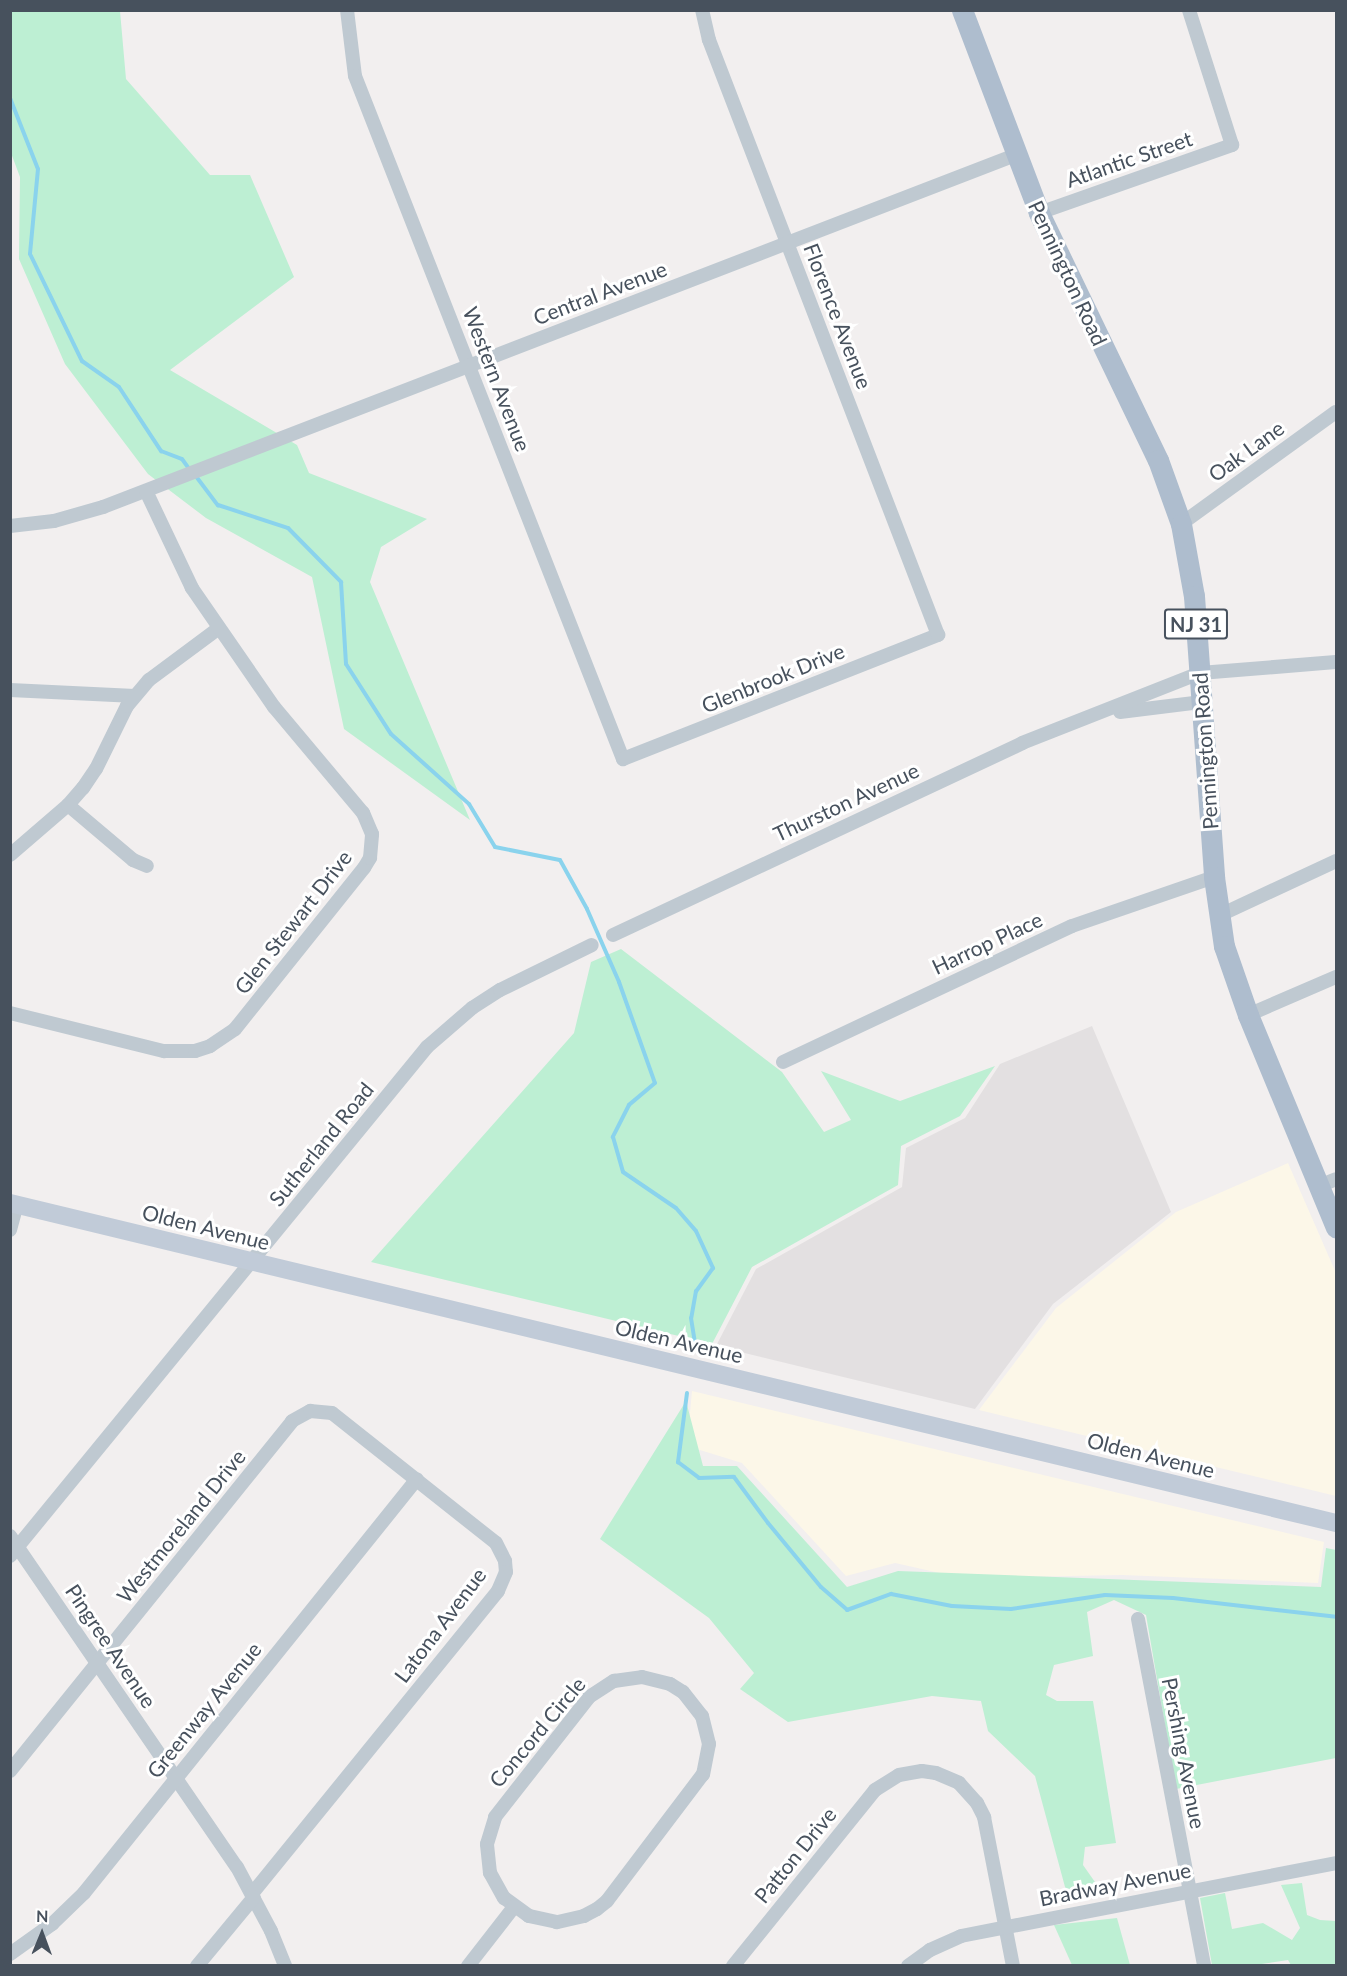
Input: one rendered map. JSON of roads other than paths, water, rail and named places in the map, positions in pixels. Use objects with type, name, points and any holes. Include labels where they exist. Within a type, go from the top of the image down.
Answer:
[{"type":"main road","name":"Pennington Road","points":[[962,10],[1015,155],[1039,213],[1158,460],[1181,524],[1194,596],[1218,916],[1232,976],[1248,1015],[1328,1182],[1336,1227]]},
{"type":"main road","name":"Olden Avenue","points":[[14,1204],[1336,1523]]},
{"type":"street","name":"Western Avenue","points":[[347,10],[355,76],[623,759]]},
{"type":"street","name":"Florence Avenue","points":[[702,10],[709,40],[938,635]]},
{"type":"street","name":"Atlantic Street","points":[[1039,213],[1232,145],[1189,10]]},
{"type":"street","name":"Central Avenue","points":[[10,526],[54,521],[89,512],[146,491],[1015,155]]},
{"type":"street","name":"Oak Lane","points":[[1181,524],[1336,412]]},
{"type":"street","name":"Glen Stewart Drive","points":[[10,1013],[164,1050],[195,1051],[210,1046],[235,1029],[364,868],[372,845],[368,823],[363,813],[286,723],[219,628],[179,566],[146,491]]},
{"type":"street","points":[[10,855],[68,805],[96,769],[116,725],[135,696],[168,664],[219,628]]},
{"type":"street","name":"Glenbrook Drive","points":[[623,759],[938,635]]},
{"type":"street","name":"Thurston Avenue","points":[[614,935],[1022,743],[1100,715],[1200,673],[1336,662]]},
{"type":"street","points":[[10,690],[135,696]]},
{"type":"street","name":"Thurston Avenue","points":[[1100,715],[1202,702]]},
{"type":"street","points":[[68,805],[133,860],[147,866]]},
{"type":"street","points":[[1218,916],[1336,861]]},
{"type":"street","name":"Harrop Place","points":[[783,1062],[1072,926],[1214,877]]},
{"type":"street","name":"Sutherland Road","points":[[13,1546],[252,1261],[427,1047],[472,1008],[500,990],[592,945]]},
{"type":"street","points":[[1248,1015],[1336,977]]},
{"type":"street","points":[[10,1230],[14,1204]]},
{"type":"street","name":"Westmoreland Drive","points":[[10,1771],[292,1420],[310,1411],[327,1412]]},
{"type":"street","name":"Latona Avenue","points":[[197,1965],[503,1584],[505,1561],[496,1543],[341,1418],[327,1412]]},
{"type":"street","name":"Greenway Avenue","points":[[10,1954],[71,1907],[417,1479]]},
{"type":"street","name":"Pingree Avenue","points":[[13,1546],[176,1778],[253,1896],[285,1965]]},
{"type":"street","name":"Pershing Avenue","points":[[1138,1619],[1204,1965]]},
{"type":"street","name":"Concord Circle","points":[[627,1677],[642,1677],[670,1684],[682,1692],[702,1716],[706,1730],[708,1759],[703,1774],[607,1901],[584,1916],[557,1922],[529,1916],[514,1907],[496,1886],[487,1859],[490,1830],[500,1810],[589,1697],[602,1687],[627,1677]]},
{"type":"street","name":"Patton Drive","points":[[733,1965],[869,1797],[895,1777],[911,1772],[936,1773],[959,1783],[973,1798],[984,1817],[1005,1926]]},
{"type":"street","name":"Bradway Avenue","points":[[908,1965],[948,1941],[1005,1926],[1336,1863]]},
{"type":"street","points":[[468,1965],[514,1907]]},
{"type":"street","points":[[1005,1926],[1012,1965]]},
{"type":"waterway","points":[[10,98],[38,169],[30,254],[82,361],[119,387],[161,451],[182,459],[190,470]]},
{"type":"waterway","points":[[195,475],[218,505],[288,528],[341,582],[346,664],[391,734],[469,804],[495,847],[560,860],[587,909],[619,982],[655,1083],[629,1105],[613,1137],[623,1172],[676,1208],[696,1231],[713,1268],[696,1291],[691,1318],[695,1344]]},
{"type":"waterway","points":[[687,1393],[678,1462],[699,1478],[734,1477],[768,1523],[821,1587],[847,1610],[891,1594],[952,1606],[1011,1609],[1105,1595],[1173,1598],[1336,1617]]}]
